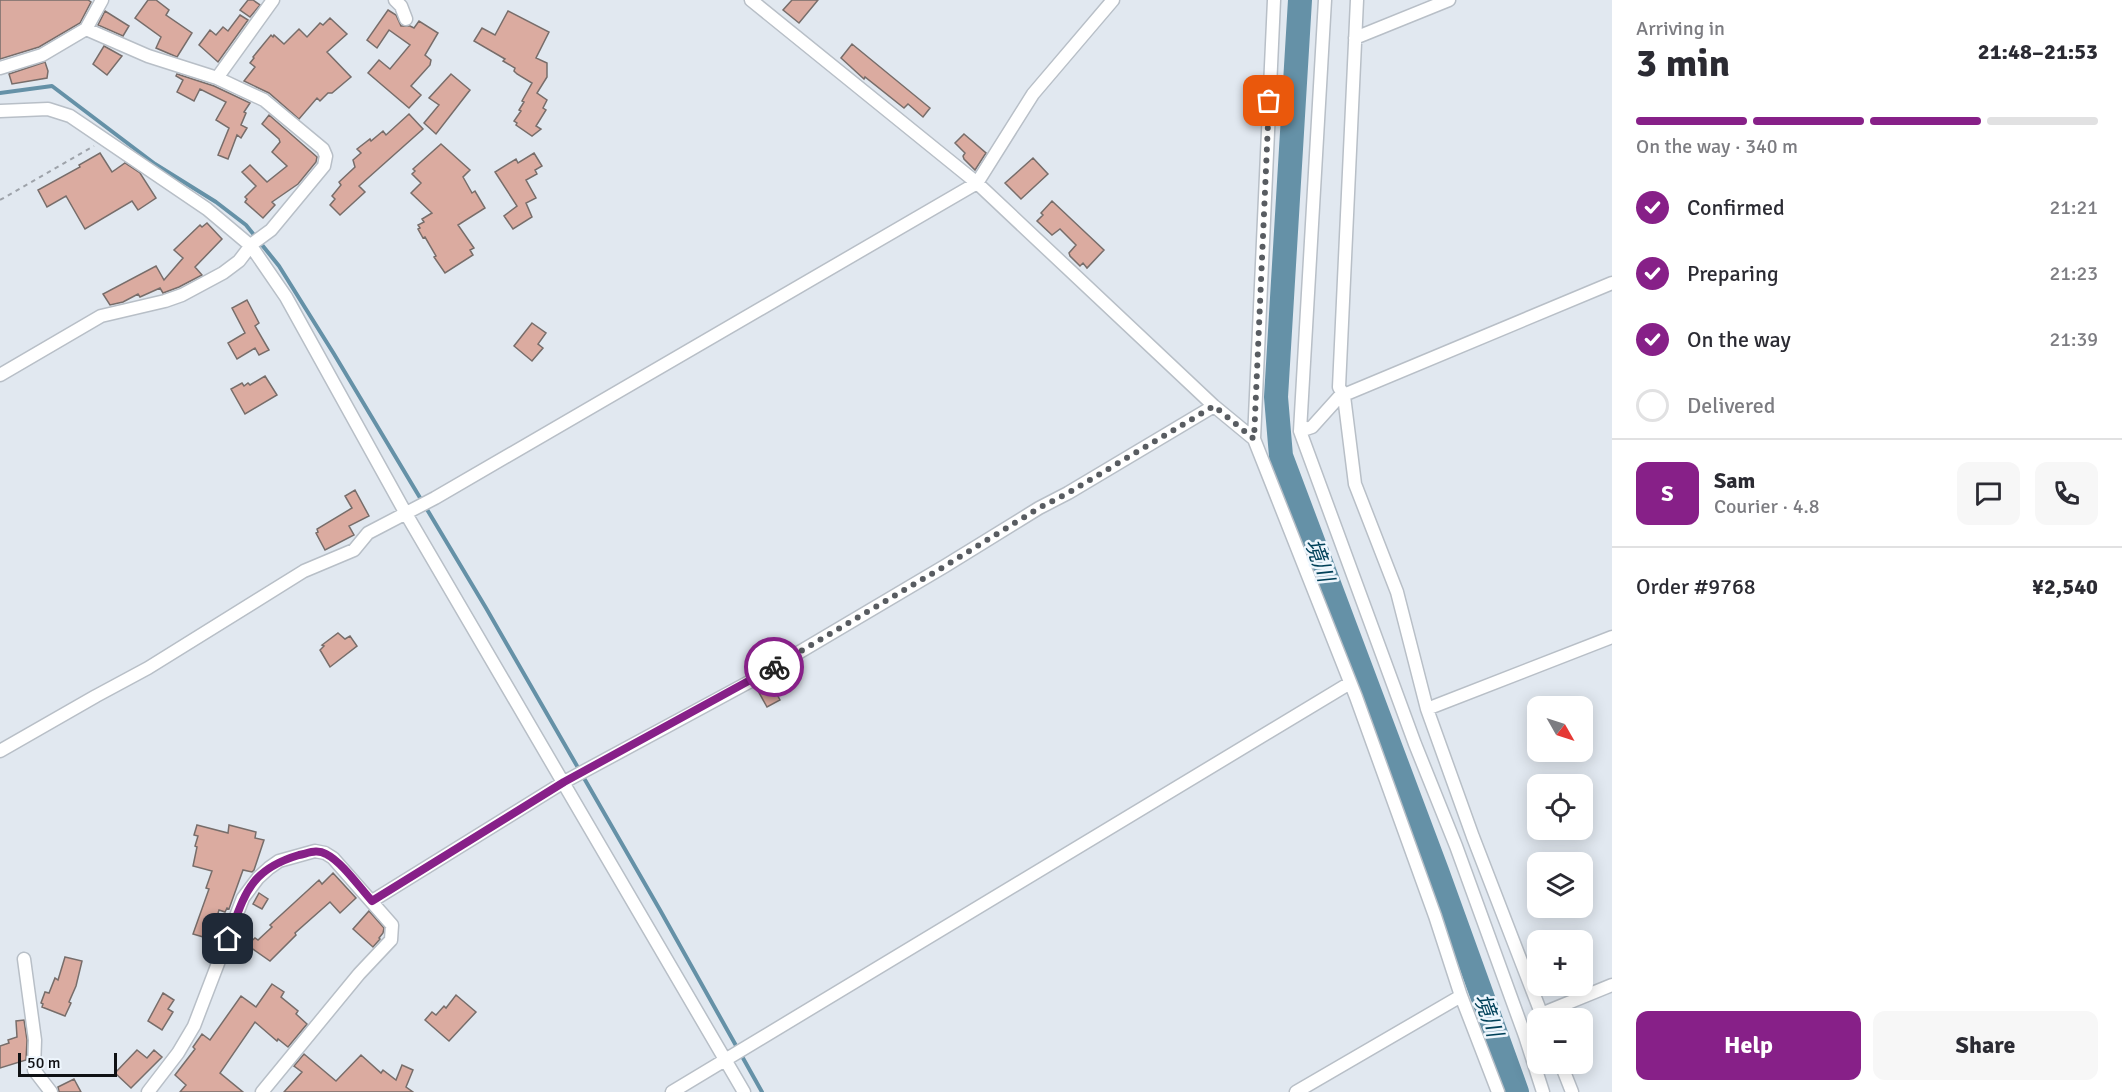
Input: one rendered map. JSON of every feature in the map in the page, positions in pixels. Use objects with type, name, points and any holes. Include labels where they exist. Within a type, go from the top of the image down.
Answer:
[{"type":"street","points":[[0,68],[42,55],[86,29],[102,0]]},
{"type":"street","points":[[217,78],[273,0]]},
{"type":"street","points":[[395,0],[401,6],[406,19]]},
{"type":"street","points":[[751,0],[977,183],[1214,406],[1254,439]]},
{"type":"street","points":[[0,752],[148,668],[304,571],[354,550],[368,533],[435,498],[977,183],[1033,94],[1113,0]]},
{"type":"street","points":[[1274,0],[1254,439],[1350,683],[1435,916],[1461,996],[1498,1092]]},
{"type":"street","points":[[1325,0],[1300,431],[1415,744],[1460,856],[1544,1092]]},
{"type":"street","points":[[1357,0],[1339,387],[1344,396],[1355,484],[1397,592],[1427,709],[1539,1008]]},
{"type":"street","points":[[1355,38],[1449,0]]},
{"type":"street","points":[[0,375],[101,316],[182,295],[223,273],[271,230],[324,166],[326,156],[323,148],[264,100],[217,78],[148,56],[86,29]]},
{"type":"street","points":[[0,111],[48,109],[70,116],[207,209],[252,245],[286,297],[569,780],[729,1059],[744,1092]]},
{"type":"street","points":[[1300,431],[1312,427],[1339,397],[1612,283]]},
{"type":"street","points":[[372,901],[569,780],[759,676],[1214,406]]},
{"type":"street","points":[[1427,709],[1612,637]]},
{"type":"street","points":[[672,1092],[1350,683]]},
{"type":"street","points":[[148,1092],[178,1053],[194,1026],[243,898],[258,878],[279,861],[315,851],[325,853],[333,858],[392,925],[391,940],[359,974],[262,1092]]},
{"type":"street","points":[[24,959],[35,1040],[34,1070],[51,1092]]},
{"type":"street","points":[[1560,1008],[1612,985]]},
{"type":"street","points":[[1296,1092],[1461,996]]},
{"type":"street","points":[[1565,1074],[1572,1092]]},
{"type":"path","points":[[0,200],[104,140]]},
{"type":"building","points":[[0,0],[88,0],[91,2],[80,23],[39,47],[0,59]]},
{"type":"building","points":[[148,0],[156,0],[169,10],[166,15],[192,33],[177,57],[156,48],[161,37],[135,18]]},
{"type":"building","points":[[248,0],[253,0],[260,5],[250,17],[240,10]]},
{"type":"building","points":[[792,0],[818,0],[799,23],[783,10]]},
{"type":"building","points":[[388,10],[396,15],[401,26],[414,28],[419,21],[438,33],[425,55],[431,60],[430,65],[411,86],[421,95],[409,108],[368,73],[379,60],[390,69],[410,45],[389,30],[377,48],[367,40]]},
{"type":"building","points":[[105,11],[129,26],[123,36],[98,25]]},
{"type":"building","points":[[508,11],[549,32],[536,58],[547,63],[547,77],[537,93],[547,100],[543,108],[546,110],[536,126],[541,129],[532,136],[514,121],[521,111],[519,110],[524,102],[522,101],[532,83],[517,74],[514,71],[515,68],[503,61],[505,59],[474,41],[482,28],[495,35]]},
{"type":"building","points":[[240,15],[248,20],[218,62],[199,45],[210,30],[216,35],[223,27],[228,31]]},
{"type":"building","points":[[330,18],[347,34],[327,52],[351,77],[320,101],[317,98],[299,119],[269,93],[244,81],[255,67],[250,63],[253,57],[271,35],[284,44],[299,29],[307,37],[320,23],[323,25]]},
{"type":"building","points":[[852,44],[930,108],[923,117],[908,104],[904,108],[865,77],[864,79],[841,58]]},
{"type":"building","points":[[104,46],[122,56],[107,75],[93,64]]},
{"type":"building","points":[[45,62],[48,71],[47,78],[12,84],[9,74]]},
{"type":"building","points":[[177,74],[214,86],[250,103],[244,112],[246,113],[241,125],[247,128],[241,138],[237,135],[228,159],[218,155],[229,128],[216,120],[226,102],[200,89],[194,101],[177,92],[183,80],[176,76]]},
{"type":"building","points":[[451,74],[470,90],[436,134],[424,123],[439,105],[429,98]]},
{"type":"building","points":[[409,114],[423,129],[359,186],[365,192],[340,215],[330,205],[335,199],[332,196],[341,185],[339,182],[355,167],[353,160],[361,153],[357,149],[383,131],[386,135]]},
{"type":"building","points":[[269,115],[317,157],[316,162],[298,184],[272,202],[275,205],[263,218],[245,202],[247,199],[245,197],[256,186],[242,172],[250,165],[267,182],[287,166],[272,152],[280,142],[279,139],[262,124]]},
{"type":"building","points":[[964,134],[986,153],[975,170],[964,159],[965,153],[955,143]]},
{"type":"building","points":[[441,144],[470,170],[463,177],[472,193],[475,191],[485,208],[458,225],[474,248],[470,250],[473,255],[445,273],[418,229],[420,228],[418,225],[424,222],[422,219],[432,213],[411,193],[421,183],[412,174],[415,171],[413,169]]},
{"type":"building","points":[[100,153],[112,172],[125,163],[140,173],[156,198],[138,210],[132,201],[85,229],[66,196],[47,207],[38,190]]},
{"type":"building","points":[[534,153],[542,166],[535,170],[537,174],[526,180],[536,198],[526,203],[532,217],[513,229],[504,216],[517,206],[495,172],[516,159],[518,163]]},
{"type":"building","points":[[1033,158],[1048,174],[1021,199],[1005,183]]},
{"type":"building","points":[[1052,201],[1104,250],[1087,268],[1083,263],[1080,266],[1070,256],[1069,253],[1076,245],[1060,229],[1052,235],[1037,221]]},
{"type":"building","points":[[207,223],[222,239],[195,267],[202,275],[163,293],[160,288],[140,297],[138,294],[123,302],[110,305],[103,294],[156,266],[164,280],[183,258],[174,250],[200,225],[202,227]]},
{"type":"building","points":[[247,300],[259,323],[255,326],[269,350],[259,355],[255,348],[237,359],[228,343],[245,333],[232,308]]},
{"type":"building","points":[[532,323],[546,333],[538,344],[543,348],[532,361],[514,346]]},
{"type":"building","points":[[265,376],[277,395],[245,414],[231,389],[242,383],[244,386],[248,383],[250,385]]},
{"type":"building","points":[[355,490],[369,516],[349,526],[354,535],[325,550],[316,533],[317,529],[352,508],[345,496]]},
{"type":"building","points":[[338,633],[345,639],[350,636],[357,646],[330,667],[320,650],[324,646],[322,645]]},
{"type":"building","points":[[769,680],[780,700],[767,707],[757,689]]},
{"type":"building","points":[[197,825],[228,833],[229,825],[256,832],[255,838],[264,840],[254,870],[252,872],[243,870],[229,909],[227,908],[225,912],[219,910],[210,939],[193,934],[209,889],[206,888],[212,871],[193,866],[197,847],[195,846],[198,836],[194,835]]},
{"type":"building","points":[[333,873],[356,898],[340,913],[330,902],[295,933],[296,935],[270,961],[247,945],[255,938],[258,940],[272,927],[270,925],[319,880],[322,884]]},
{"type":"building","points":[[259,893],[268,899],[262,909],[253,904]]},
{"type":"building","points":[[369,911],[384,928],[380,939],[373,947],[353,929]]},
{"type":"building","points":[[65,957],[82,961],[76,986],[69,1002],[71,1003],[65,1016],[42,1007],[41,1003],[45,992],[49,993],[55,978],[58,980]]},
{"type":"building","points":[[272,984],[284,992],[281,997],[298,1011],[296,1014],[307,1024],[288,1047],[278,1039],[277,1041],[255,1022],[220,1073],[243,1092],[180,1092],[186,1085],[175,1075],[195,1049],[193,1047],[202,1034],[210,1040],[241,996],[256,1007]]},
{"type":"building","points":[[163,993],[174,1000],[168,1009],[173,1012],[162,1030],[148,1021]]},
{"type":"building","points":[[456,995],[476,1012],[449,1041],[425,1020],[432,1012],[436,1015],[444,1006],[446,1008]]},
{"type":"building","points":[[24,1020],[27,1040],[26,1060],[0,1068],[0,1046],[17,1037],[16,1021]]},
{"type":"building","points":[[137,1050],[147,1058],[154,1050],[162,1057],[131,1088],[115,1073]]},
{"type":"building","points":[[304,1054],[336,1081],[361,1055],[381,1073],[383,1070],[396,1080],[402,1065],[413,1070],[406,1087],[413,1092],[284,1092],[302,1072],[294,1066]]},
{"type":"building","points":[[74,1079],[81,1092],[59,1092],[58,1087]]},
{"type":"waterway","name":"境川","points":[[1300,0],[1276,397],[1281,456],[1437,871],[1517,1092]]},
{"type":"waterway","points":[[0,93],[52,86],[155,164],[216,202],[246,225],[279,266],[486,608],[762,1092]]},
{"type":"way so far","points":[[774,667],[1214,406],[1254,439],[1269,101]]},
{"type":"route","points":[[228,939],[243,898],[258,878],[279,861],[315,851],[325,853],[333,858],[372,901],[564,782],[774,667]]}]
